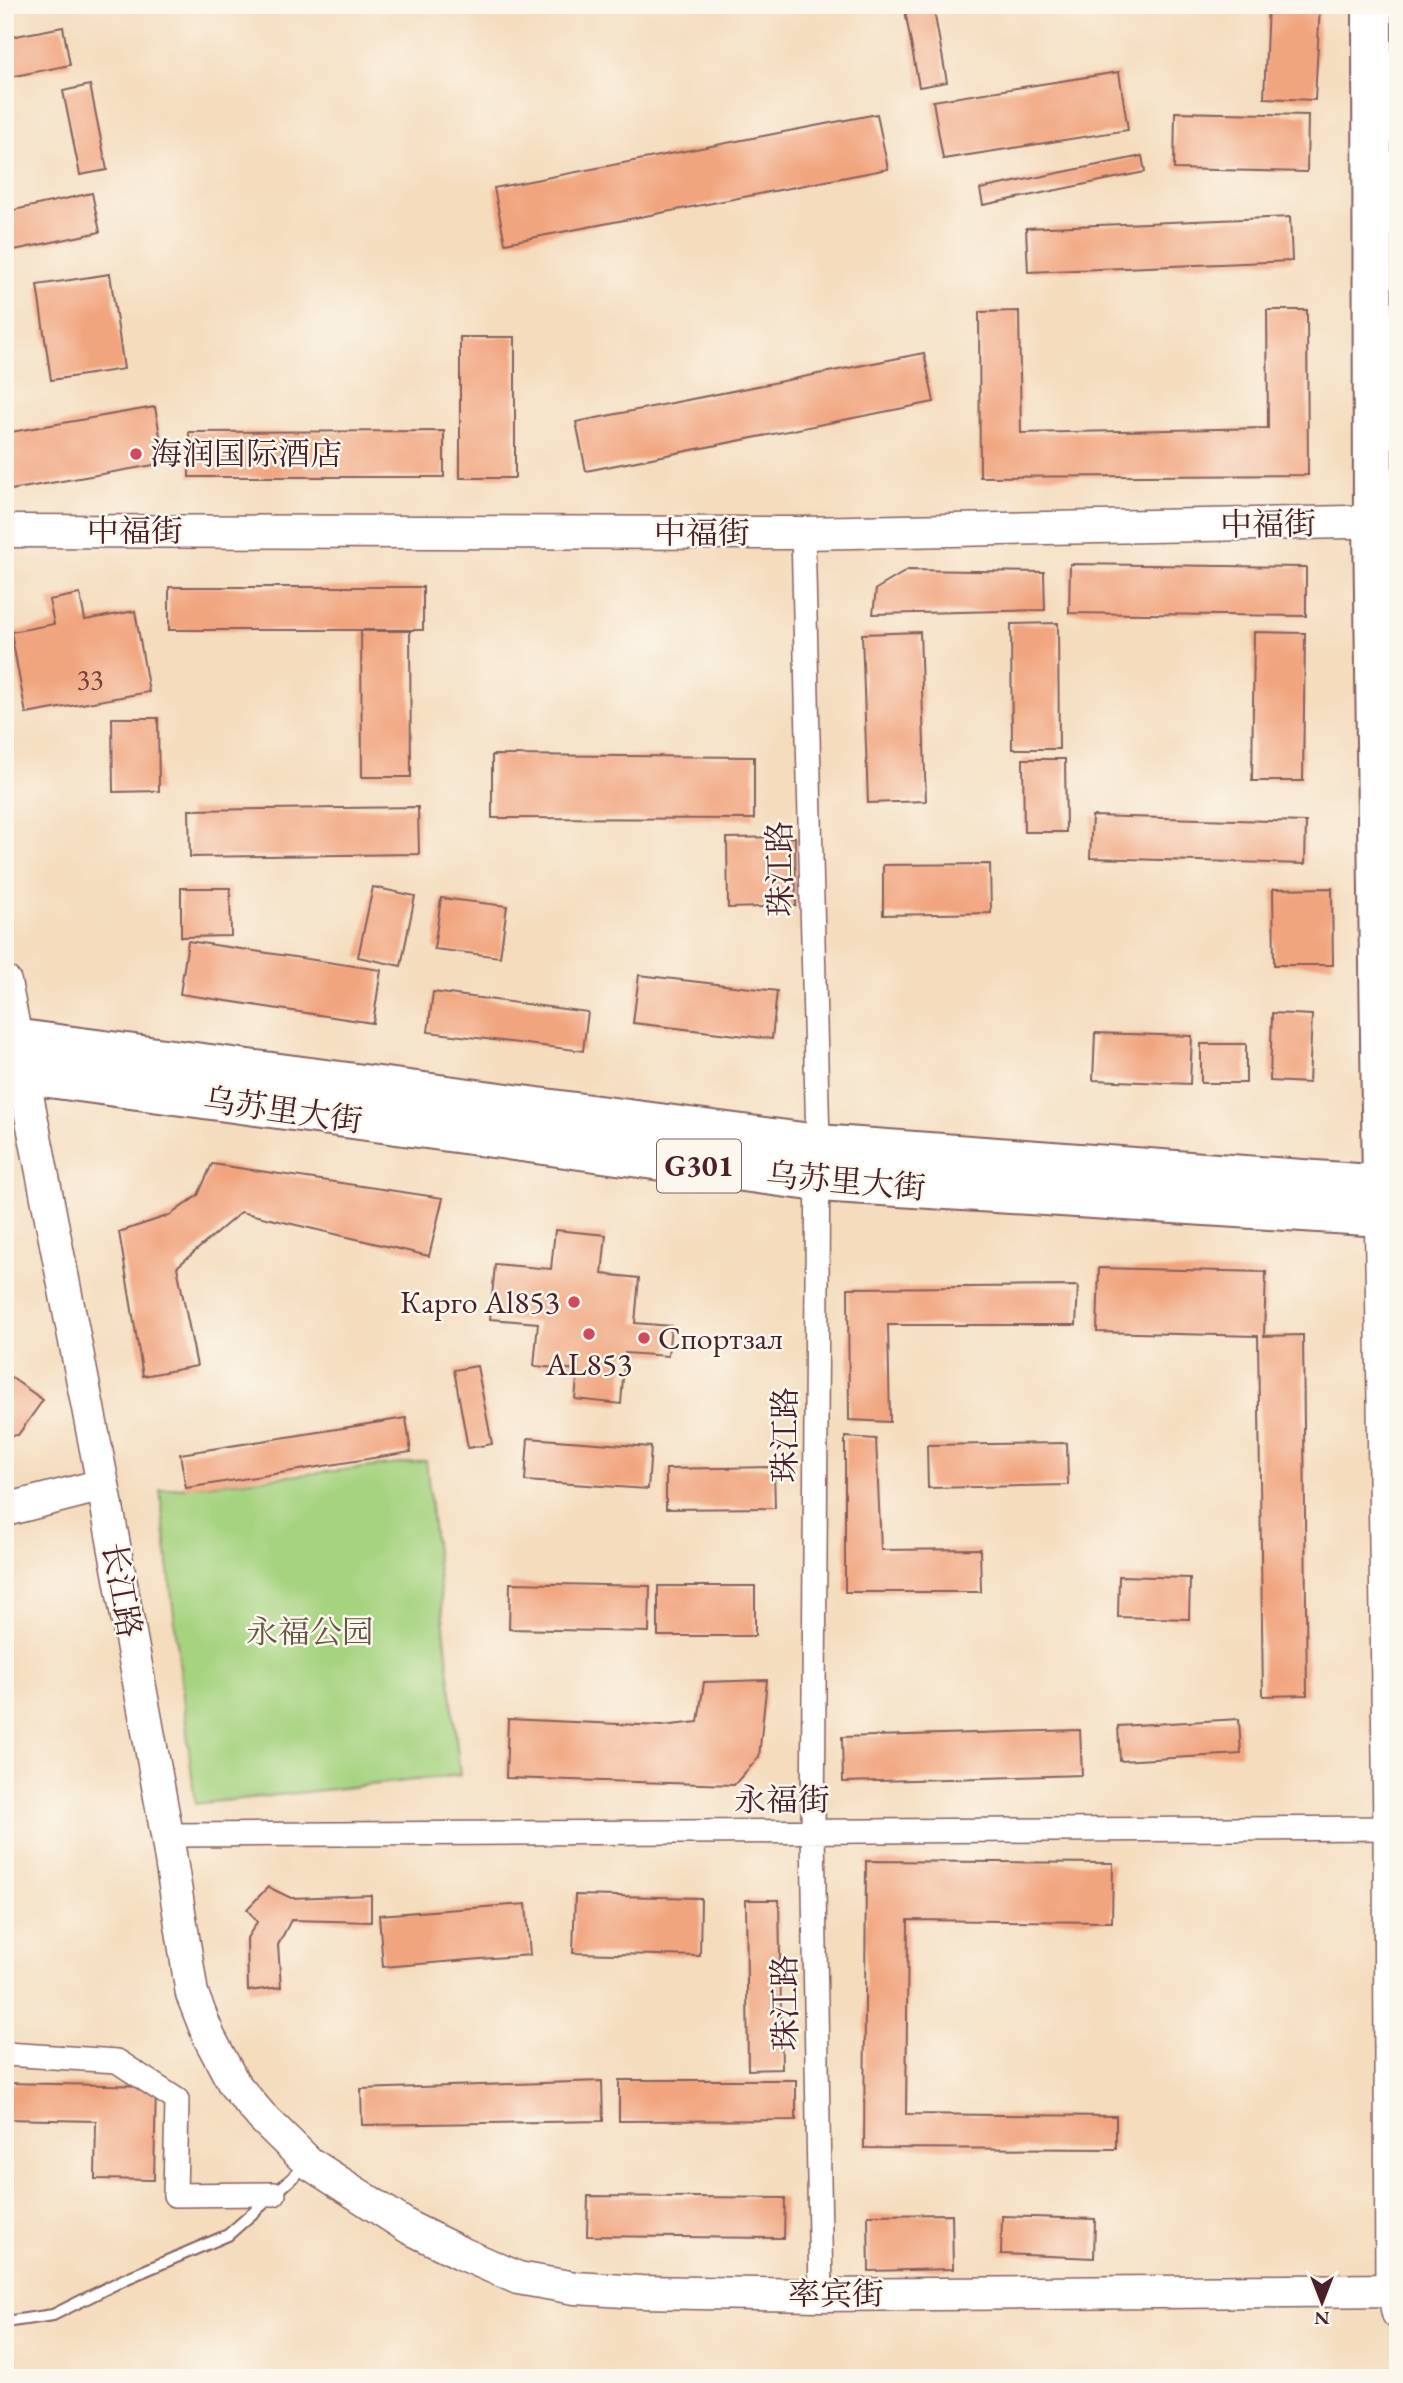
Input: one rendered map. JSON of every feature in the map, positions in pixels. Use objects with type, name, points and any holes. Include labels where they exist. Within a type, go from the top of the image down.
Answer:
[{"type":"highway","points":[[1372,5],[1385,521],[1390,1202]]},
{"type":"highway","name":"乌苏里大街","points":[[13,1056],[818,1144],[1390,1202]]},
{"type":"highway","name":"乌苏里大街","points":[[13,1056],[818,1182],[1390,1202]]},
{"type":"main road","points":[[1390,1202],[1396,2296]]},
{"type":"street","name":"中福街","points":[[5,531],[803,533],[1385,521]]},
{"type":"street","name":"珠江路","points":[[803,533],[818,1144],[813,1832],[821,2295]]},
{"type":"street","name":"长江路","points":[[5,982],[13,1056],[103,1485],[167,1835],[192,1994],[209,2038],[234,2084],[262,2117],[309,2163]]},
{"type":"street","points":[[5,1510],[103,1485]]},
{"type":"street","name":"永福街","points":[[167,1835],[1394,1828]]},
{"type":"street","points":[[5,2054],[117,2061],[177,2100],[175,2195],[274,2194]]},
{"type":"street","name":"率宾街","points":[[309,2163],[410,2228],[518,2278],[575,2288],[641,2292],[821,2295],[1396,2296]]},
{"type":"lane","points":[[5,2322],[52,2315],[125,2279],[228,2235],[309,2163]]},
{"type":"green space","name":"永福公园","points":[[426,1461],[460,1775],[195,1804],[160,1490]]},
{"type":"building","points":[[904,5],[933,5],[947,82],[919,87]]},
{"type":"building","points":[[1268,5],[1320,5],[1315,100],[1264,98]]},
{"type":"building","points":[[63,27],[70,65],[5,78],[5,38]]},
{"type":"building","points":[[1119,72],[1128,130],[943,159],[933,101]]},
{"type":"building","points":[[90,85],[107,170],[80,175],[63,91]]},
{"type":"building","points":[[1175,112],[1308,115],[1307,172],[1174,169]]},
{"type":"building","points":[[877,114],[888,169],[505,243],[494,188]]},
{"type":"building","points":[[1142,156],[1145,172],[983,205],[980,189]]},
{"type":"building","points":[[92,193],[100,232],[5,252],[5,212]]},
{"type":"building","points":[[1290,217],[1292,261],[1028,272],[1026,228]]},
{"type":"building","points":[[110,274],[124,369],[51,380],[37,285]]},
{"type":"building","points":[[1267,310],[1307,310],[1308,475],[980,477],[979,312],[1019,311],[1021,433],[1268,428]]},
{"type":"building","points":[[460,337],[515,337],[515,478],[460,478]]},
{"type":"building","points":[[924,353],[934,402],[586,471],[576,422]]},
{"type":"building","points":[[155,407],[165,463],[5,491],[5,433]]},
{"type":"building","points":[[444,431],[444,477],[189,477],[189,432]]},
{"type":"building","points":[[1070,564],[1306,567],[1306,616],[1069,613]]},
{"type":"building","points":[[908,570],[1044,572],[1045,610],[873,614],[876,589]]},
{"type":"building","points":[[169,587],[423,587],[423,630],[169,630]]},
{"type":"building","points":[[80,594],[85,620],[135,611],[149,692],[26,714],[11,632],[54,624],[49,600]]},
{"type":"building","points":[[1058,623],[1059,749],[1012,749],[1011,624]]},
{"type":"building","points":[[361,631],[410,631],[411,777],[362,777]]},
{"type":"building","points":[[920,632],[926,801],[868,803],[862,634]]},
{"type":"building","points":[[1254,632],[1305,633],[1303,781],[1252,781]]},
{"type":"building","points":[[112,718],[158,718],[159,791],[113,792]]},
{"type":"building","points":[[492,755],[754,757],[754,819],[492,818]]},
{"type":"building","points":[[1023,759],[1065,759],[1066,832],[1024,832]]},
{"type":"building","points":[[418,807],[419,854],[190,857],[189,810]]},
{"type":"building","points":[[1092,816],[1306,822],[1305,864],[1090,858]]},
{"type":"building","points":[[795,837],[796,906],[728,908],[727,838]]},
{"type":"building","points":[[990,864],[991,913],[883,915],[883,865]]},
{"type":"building","points":[[373,887],[415,896],[401,966],[358,957]]},
{"type":"building","points":[[181,888],[230,888],[231,936],[181,937]]},
{"type":"building","points":[[1332,888],[1333,965],[1274,965],[1273,889]]},
{"type":"building","points":[[441,898],[507,906],[500,957],[434,949]]},
{"type":"building","points":[[188,941],[381,970],[373,1023],[180,994]]},
{"type":"building","points":[[639,975],[777,991],[772,1039],[633,1023]]},
{"type":"building","points":[[433,992],[588,1012],[583,1051],[428,1032]]},
{"type":"building","points":[[1272,1013],[1312,1015],[1309,1083],[1270,1081]]},
{"type":"building","points":[[1095,1033],[1192,1036],[1190,1084],[1093,1080]]},
{"type":"building","points":[[1201,1044],[1246,1044],[1246,1083],[1201,1083]]},
{"type":"building","points":[[212,1164],[443,1198],[429,1256],[241,1212],[177,1267],[197,1366],[143,1376],[119,1232],[170,1215],[198,1195]]},
{"type":"building","points":[[555,1230],[606,1235],[602,1274],[639,1278],[635,1323],[671,1326],[668,1356],[625,1353],[621,1404],[575,1399],[578,1370],[534,1366],[538,1323],[490,1319],[495,1264],[551,1269]]},
{"type":"building","points":[[1099,1268],[1266,1272],[1264,1336],[1303,1335],[1307,1695],[1263,1696],[1258,1336],[1097,1332]]},
{"type":"building","points":[[1078,1286],[1076,1325],[888,1325],[890,1422],[849,1420],[848,1288]]},
{"type":"building","points":[[477,1366],[492,1444],[468,1448],[454,1370]]},
{"type":"building","points":[[5,1373],[43,1400],[18,1435],[5,1436]]},
{"type":"building","points":[[406,1418],[411,1452],[186,1488],[180,1454]]},
{"type":"building","points":[[845,1437],[876,1439],[881,1550],[980,1549],[981,1592],[845,1592]]},
{"type":"building","points":[[528,1438],[651,1447],[648,1489],[525,1481]]},
{"type":"building","points":[[1067,1443],[1068,1485],[928,1488],[927,1445]]},
{"type":"building","points":[[774,1467],[775,1508],[666,1509],[666,1469]]},
{"type":"building","points":[[1119,1576],[1190,1578],[1189,1619],[1118,1617]]},
{"type":"building","points":[[510,1583],[650,1586],[649,1632],[509,1629]]},
{"type":"building","points":[[658,1586],[755,1586],[755,1636],[658,1636]]},
{"type":"building","points":[[767,1680],[759,1757],[734,1785],[506,1778],[508,1719],[662,1726],[698,1722],[704,1682]]},
{"type":"building","points":[[1239,1719],[1241,1754],[1120,1761],[1118,1726]]},
{"type":"building","points":[[1080,1730],[1082,1775],[843,1782],[842,1737]]},
{"type":"building","points":[[866,1861],[1113,1863],[1112,1922],[908,1920],[906,2114],[1116,2116],[1116,2149],[864,2148]]},
{"type":"building","points":[[268,1887],[291,1898],[371,1895],[371,1922],[291,1920],[278,1945],[281,1987],[248,1991],[247,1938],[257,1922],[247,1909]]},
{"type":"building","points":[[575,1895],[701,1898],[700,1956],[573,1953]]},
{"type":"building","points":[[746,1900],[779,1900],[782,2069],[748,2070]]},
{"type":"building","points":[[526,1904],[530,1955],[383,1967],[379,1915]]},
{"type":"building","points":[[619,2080],[796,2080],[796,2120],[619,2121]]},
{"type":"building","points":[[602,2081],[603,2121],[362,2125],[361,2089]]},
{"type":"building","points":[[5,2083],[156,2086],[154,2180],[95,2179],[96,2121],[5,2119]]},
{"type":"building","points":[[588,2196],[785,2198],[784,2238],[587,2236]]},
{"type":"building","points":[[952,2214],[953,2269],[869,2271],[868,2215]]},
{"type":"building","points":[[1002,2216],[1095,2219],[1094,2258],[1001,2254]]},
{"type":"place","name":"海润国际酒店","points":[[136,454]]},
{"type":"place","name":"Карго Al853","points":[[574,1302]]},
{"type":"place","name":"AL853","points":[[589,1334]]},
{"type":"place","name":"Спортзал","points":[[644,1338]]}]
